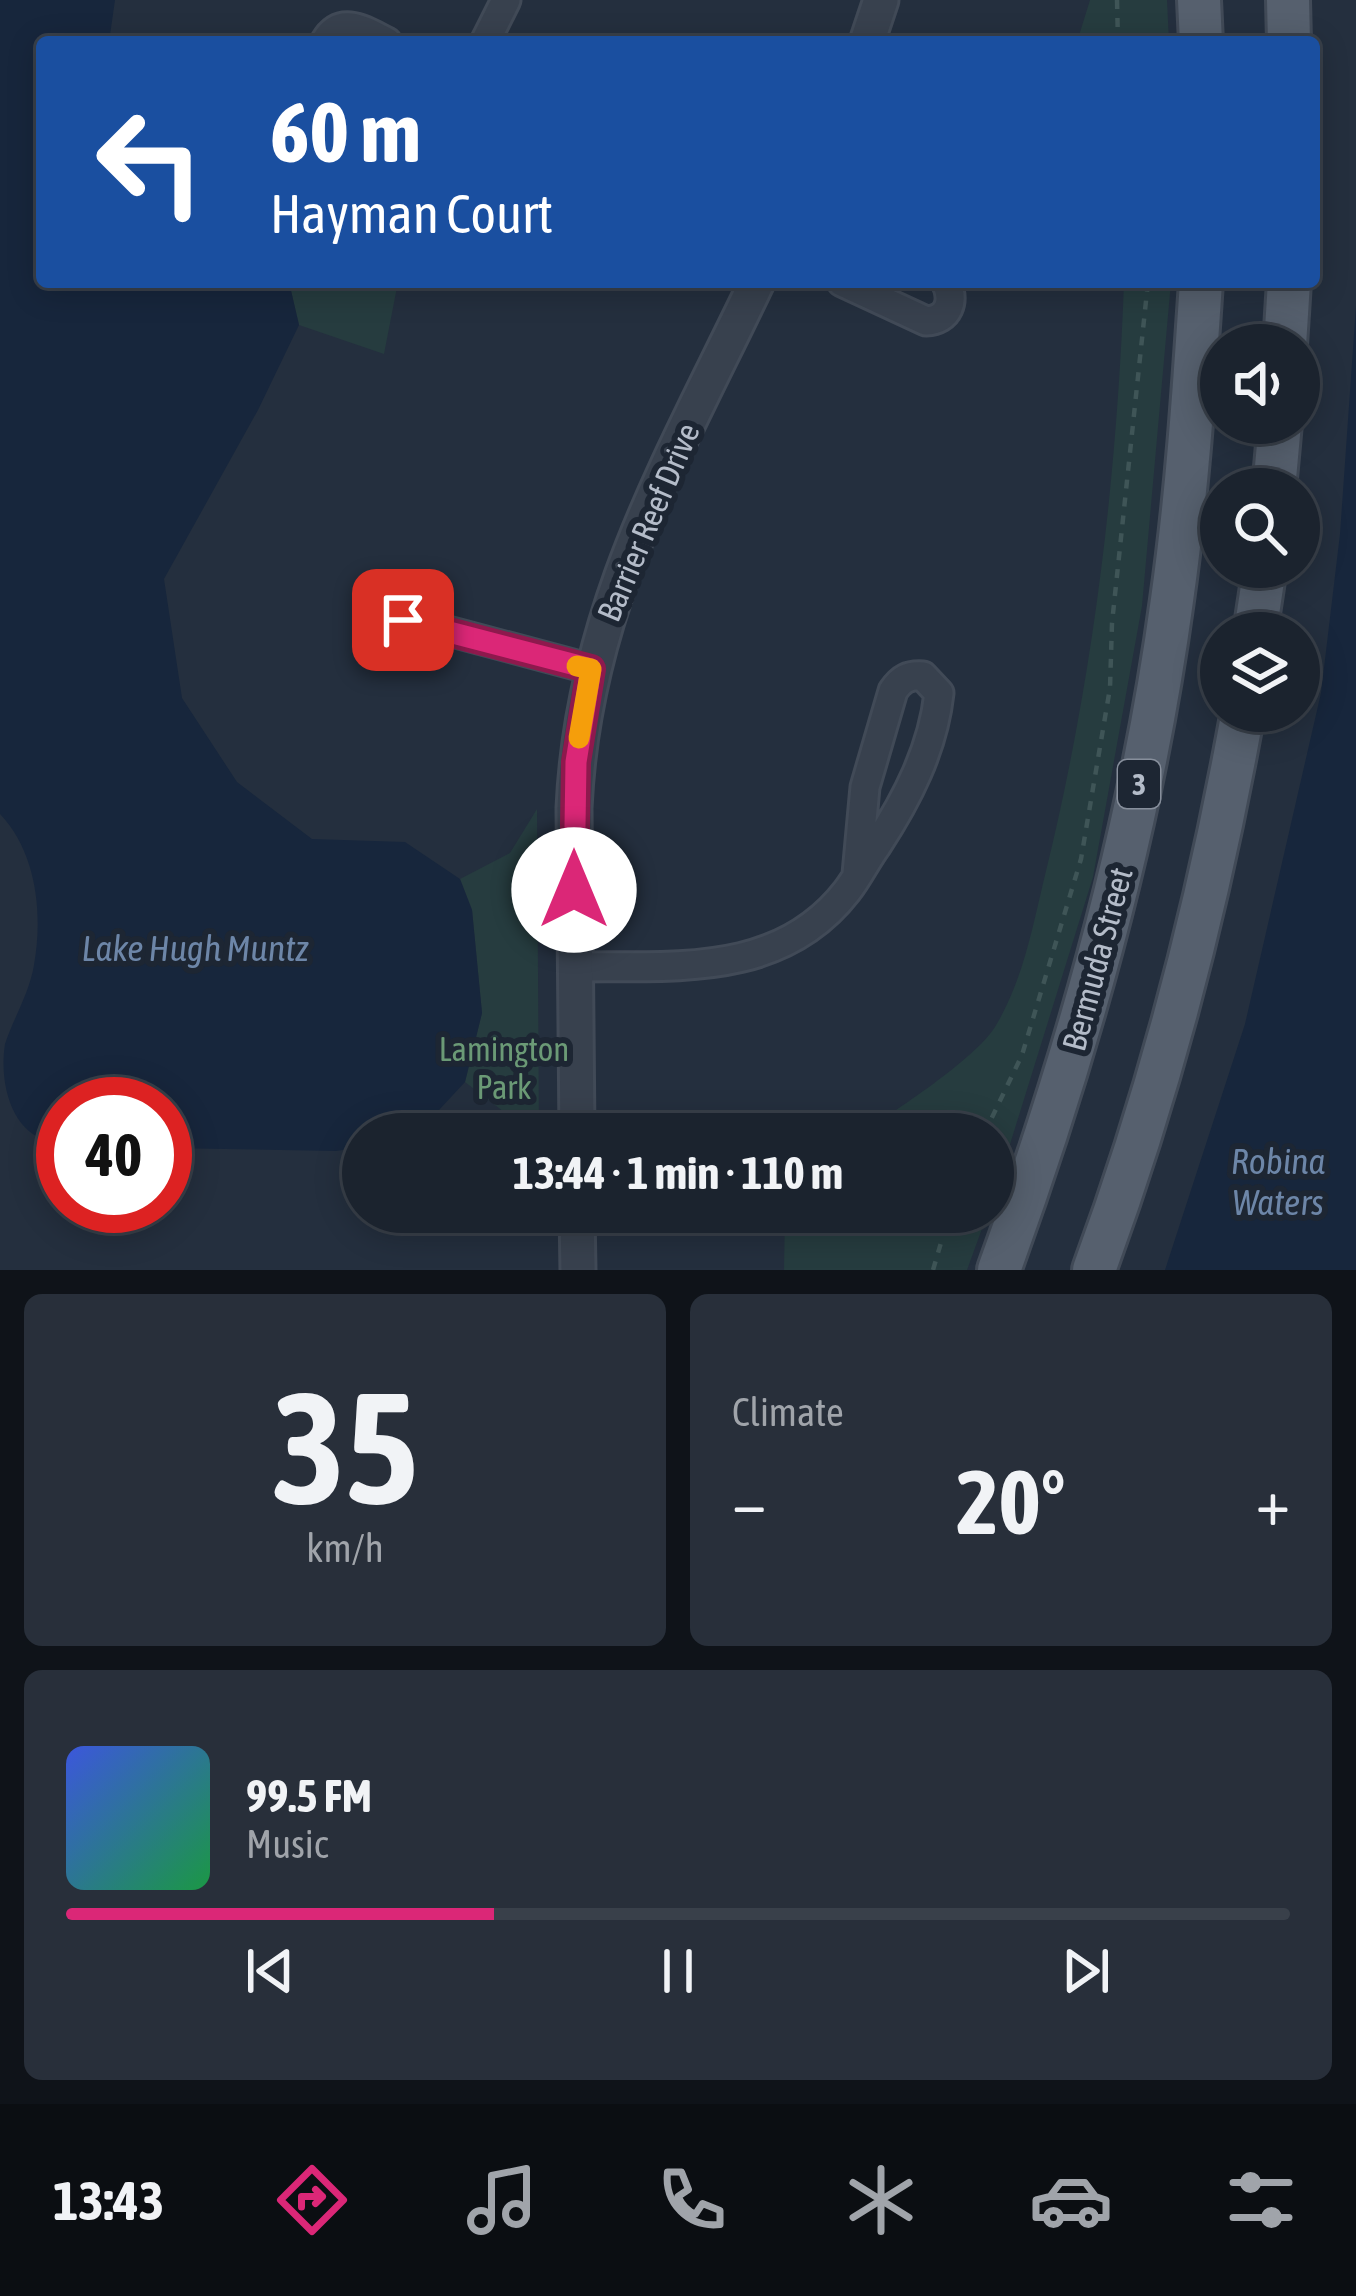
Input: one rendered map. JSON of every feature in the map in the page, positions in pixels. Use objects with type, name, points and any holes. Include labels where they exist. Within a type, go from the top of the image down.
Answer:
[{"type":"main road","points":[[1199,0],[1201,36]]},
{"type":"main road","points":[[1288,0],[1289,36]]},
{"type":"main road","name":"Bermuda Street","points":[[999,1270],[1066,1072],[1104,941],[1133,814],[1172,601],[1200,288]]},
{"type":"main road","points":[[1287,324],[1289,288]]},
{"type":"main road","points":[[1094,1270],[1183,988],[1239,732]]},
{"type":"street","points":[[488,36],[506,0]]},
{"type":"street","points":[[869,36],[881,0]]},
{"type":"street","points":[[330,36],[336,28],[349,25],[374,36]]},
{"type":"street","name":"Barrier Reef Drive","points":[[577,1113],[576,762],[591,669],[604,618],[635,540],[754,288]]},
{"type":"street","points":[[855,288],[926,321],[944,315],[952,295],[949,288]]},
{"type":"street","points":[[403,620],[591,669]]},
{"type":"street","points":[[575,967],[699,966],[752,957],[806,930],[847,891],[914,783],[938,693],[923,676],[911,675],[892,691],[868,771],[857,874]]},
{"type":"street","points":[[578,1233],[578,1270]]},
{"type":"path","points":[[1117,0],[1118,36]]},
{"type":"path","points":[[994,1113],[1022,1055],[1082,860],[1110,688],[1112,623],[1147,288]]},
{"type":"path","points":[[933,1270],[944,1233]]},
{"type":"green space","points":[[1090,0],[1167,0],[1169,36],[1079,36]]},
{"type":"green space","points":[[290,288],[397,288],[384,354],[299,325]]},
{"type":"green space","points":[[1124,288],[1170,288],[1142,606],[1093,877],[1014,1131],[1014,1113],[890,1113],[985,1040],[1005,1009],[1020,971],[1077,726],[1109,504]]},
{"type":"green space","name":"Lamington Park","points":[[537,809],[539,1113],[506,1113],[465,1082],[482,1013],[472,910],[460,879],[510,853]]},
{"type":"green space","points":[[785,1233],[980,1233],[967,1270],[784,1270]]},
{"type":"water","name":"Lake Hugh Muntz","points":[[0,0],[115,0],[110,36],[36,36],[36,288],[290,288],[299,325],[258,410],[164,579],[182,698],[237,782],[312,839],[405,842],[460,879],[472,910],[482,1013],[465,1082],[434,1113],[342,1113],[342,1150],[336,1151],[192,1148],[192,1077],[36,1077],[36,1135],[12,1108],[4,1069],[5,1044],[32,976],[38,925],[29,865],[0,814]]},
{"type":"water","name":"Robina Waters","points":[[1356,306],[1356,1270],[1165,1270],[1245,1024],[1312,732],[1320,732]]},
{"type":"slow traffic","points":[[577,666],[591,669],[579,738]]},
{"type":"route","points":[[403,620],[591,669],[576,762],[574,890]]}]
